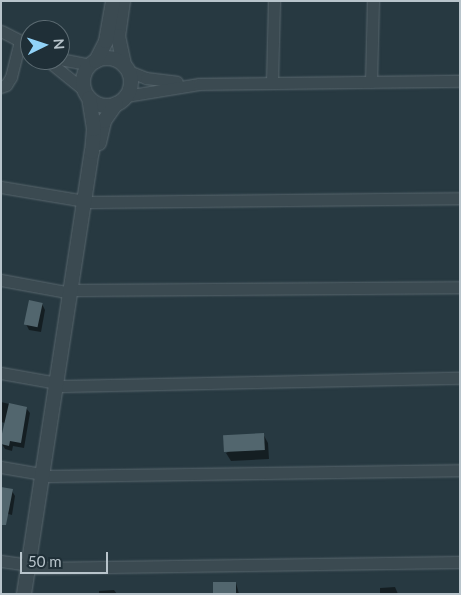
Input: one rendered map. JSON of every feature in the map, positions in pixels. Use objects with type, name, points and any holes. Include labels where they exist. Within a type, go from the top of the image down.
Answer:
[{"type":"street","points":[[88,202],[94,129],[83,76],[106,42],[114,1]]},
{"type":"street","points":[[24,594],[32,567],[88,202],[104,122],[121,100],[130,83],[118,36],[123,1]]},
{"type":"street","points":[[272,84],[274,1]]},
{"type":"street","points":[[371,82],[374,1]]},
{"type":"street","points":[[1,31],[20,41]]},
{"type":"street","points":[[70,60],[93,63],[109,58],[146,78],[199,84],[460,81]]},
{"type":"street","points":[[1,87],[6,85],[20,59]]},
{"type":"street","points":[[59,70],[100,105],[199,84]]},
{"type":"street","points":[[1,187],[88,202],[460,198]]},
{"type":"street","points":[[1,280],[74,292],[460,287]]},
{"type":"street","points":[[1,373],[60,384],[460,378]]},
{"type":"street","points":[[1,466],[46,475],[460,470]]},
{"type":"street","points":[[1,560],[32,567],[460,562]]},
{"type":"street","points":[[32,567],[32,594]]},
{"type":"building","points":[[29,300],[43,303],[37,327],[24,324]]},
{"type":"building","points":[[9,403],[27,407],[21,443],[10,441],[9,446],[1,444],[1,438]]},
{"type":"building","points":[[264,433],[265,450],[224,452],[223,435]]},
{"type":"building","points":[[1,487],[13,489],[6,525],[1,525]]},
{"type":"building","points":[[213,582],[236,582],[236,594],[213,594]]}]
